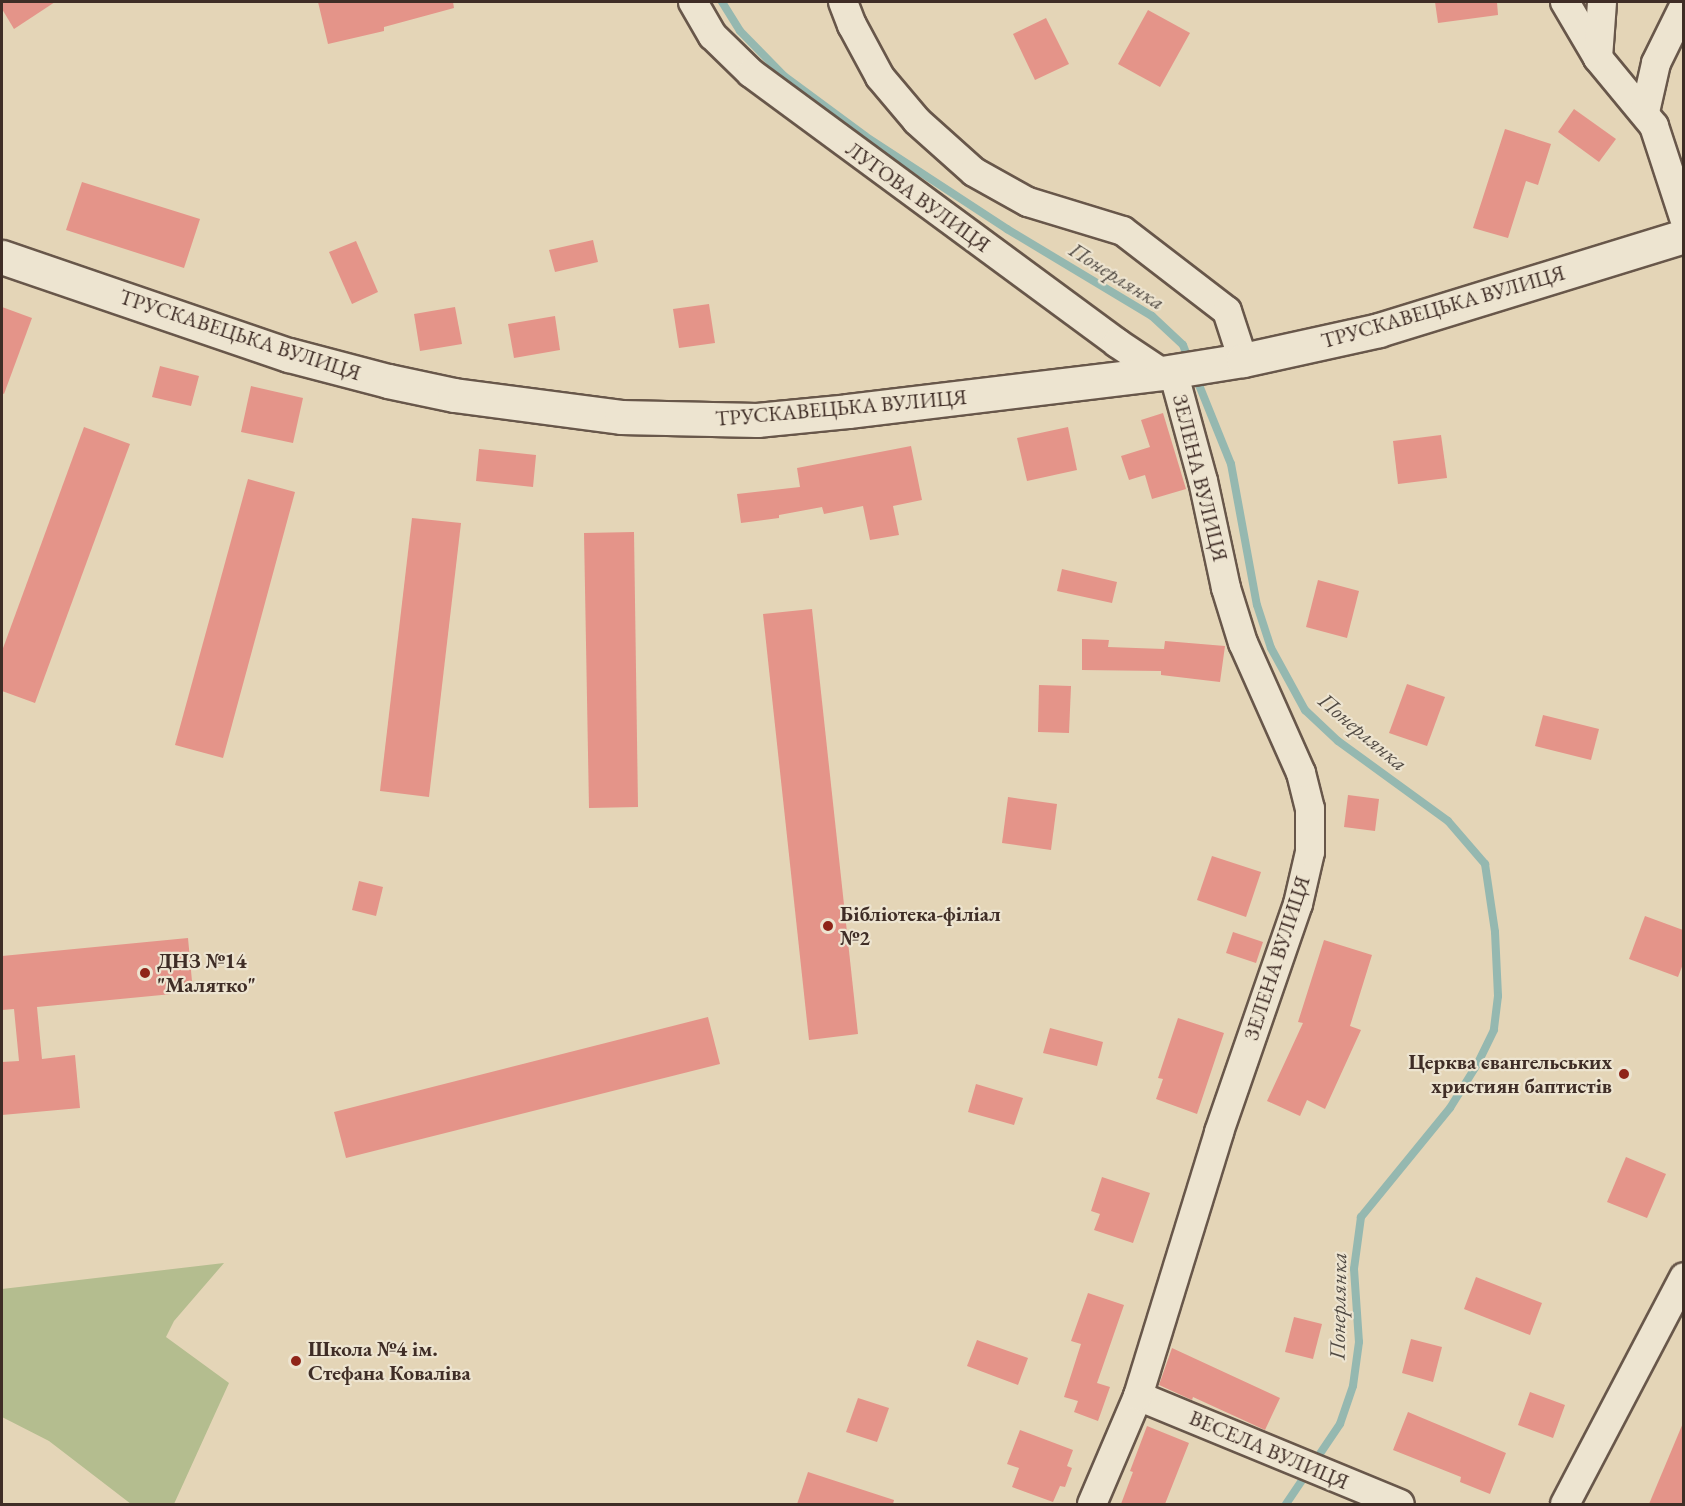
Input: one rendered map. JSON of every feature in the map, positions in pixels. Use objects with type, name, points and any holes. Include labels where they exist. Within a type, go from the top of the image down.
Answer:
[{"type":"main road","name":"ТРУСКАВЕЦЬКА ВУЛИЦЯ","points":[[2,257],[289,355],[388,381],[454,395],[621,417],[757,420],[848,411],[1229,362],[1379,330],[1683,236]]},
{"type":"street","name":"ЛУГОВА ВУЛИЦЯ","points":[[693,2],[713,36],[751,73],[1117,343],[1172,371]]},
{"type":"street","points":[[843,2],[852,26],[880,77],[916,121],[974,172],[1028,202],[1122,231],[1227,311],[1229,362]]},
{"type":"street","points":[[1565,2],[1598,58],[1645,112],[1654,126],[1683,218]]},
{"type":"street","points":[[1598,58],[1602,2]]},
{"type":"street","points":[[1645,112],[1656,63],[1683,6]]},
{"type":"street","name":"ЗЕЛЕНА ВУЛИЦЯ","points":[[1092,1504],[1138,1396],[1219,1132],[1298,904],[1310,852],[1310,809],[1301,773],[1243,643],[1226,588],[1203,482],[1172,371]]},
{"type":"street","points":[[1565,1504],[1683,1277]]},
{"type":"street","name":"ВЕСЕЛА ВУЛИЦЯ","points":[[1138,1396],[1400,1504]]},
{"type":"green space","points":[[224,1263],[174,1321],[166,1337],[229,1383],[174,1504],[131,1504],[49,1441],[2,1417],[2,1289]]},
{"type":"building","points":[[2,2],[55,2],[14,29],[2,9]]},
{"type":"building","points":[[318,2],[453,2],[454,8],[384,27],[384,31],[328,44]]},
{"type":"building","points":[[1435,2],[1497,2],[1498,15],[1438,23]]},
{"type":"building","points":[[1148,10],[1190,33],[1160,87],[1118,64]]},
{"type":"building","points":[[1046,18],[1069,64],[1035,80],[1013,34]]},
{"type":"building","points":[[1574,109],[1616,139],[1599,162],[1558,132]]},
{"type":"building","points":[[1505,129],[1551,144],[1538,185],[1526,181],[1508,238],[1473,228]]},
{"type":"building","points":[[82,182],[200,219],[184,268],[66,230]]},
{"type":"building","points":[[593,240],[598,262],[555,272],[549,250]]},
{"type":"building","points":[[356,241],[378,292],[352,304],[329,252]]},
{"type":"building","points":[[709,304],[715,343],[679,348],[673,309]]},
{"type":"building","points":[[2,307],[32,318],[4,394],[2,393]]},
{"type":"building","points":[[455,307],[462,344],[420,351],[414,314]]},
{"type":"building","points":[[555,316],[560,350],[514,358],[508,324]]},
{"type":"building","points":[[160,366],[199,376],[191,406],[152,397]]},
{"type":"building","points":[[251,386],[303,398],[293,443],[241,432]]},
{"type":"building","points":[[1163,413],[1186,489],[1152,499],[1145,475],[1129,480],[1121,456],[1150,447],[1141,420]]},
{"type":"building","points":[[84,427],[130,444],[35,703],[2,691],[2,651]]},
{"type":"building","points":[[1068,427],[1077,470],[1027,481],[1017,438]]},
{"type":"building","points":[[1441,435],[1447,478],[1398,484],[1393,441]]},
{"type":"building","points":[[911,446],[922,500],[893,506],[899,535],[870,540],[863,506],[824,514],[822,507],[779,515],[779,518],[741,523],[737,494],[800,487],[797,468]]},
{"type":"building","points":[[479,449],[536,455],[533,487],[476,481]]},
{"type":"building","points":[[248,479],[295,492],[223,758],[175,745]]},
{"type":"building","points":[[412,518],[461,523],[429,797],[380,791]]},
{"type":"building","points":[[634,532],[638,807],[589,808],[584,533]]},
{"type":"building","points":[[1062,569],[1117,582],[1112,603],[1057,591]]},
{"type":"building","points":[[1318,580],[1359,591],[1347,638],[1306,627]]},
{"type":"building","points":[[812,609],[858,1034],[809,1040],[763,614]]},
{"type":"building","points":[[1082,639],[1109,640],[1108,647],[1164,649],[1165,641],[1225,646],[1220,682],[1161,675],[1161,671],[1082,670]]},
{"type":"building","points":[[1407,684],[1445,697],[1427,746],[1389,733]]},
{"type":"building","points":[[1039,685],[1071,686],[1069,733],[1038,732]]},
{"type":"building","points":[[1543,715],[1599,729],[1591,760],[1535,746]]},
{"type":"building","points":[[1348,795],[1379,799],[1375,831],[1344,827]]},
{"type":"building","points":[[1008,797],[1057,804],[1051,850],[1002,843]]},
{"type":"building","points":[[1212,856],[1261,872],[1246,917],[1197,900]]},
{"type":"building","points":[[359,881],[383,887],[376,916],[352,910]]},
{"type":"building","points":[[1645,916],[1683,930],[1683,964],[1678,977],[1629,959]]},
{"type":"building","points":[[1233,932],[1263,942],[1256,963],[1226,953]]},
{"type":"building","points":[[188,938],[193,992],[37,1007],[42,1059],[75,1055],[80,1108],[2,1115],[2,1062],[19,1061],[14,1009],[2,1010],[2,956]]},
{"type":"building","points":[[1324,940],[1372,955],[1350,1026],[1361,1030],[1325,1109],[1307,1100],[1300,1116],[1267,1101],[1303,1023],[1298,1022]]},
{"type":"building","points":[[708,1017],[720,1064],[346,1158],[334,1112]]},
{"type":"building","points":[[1178,1018],[1224,1033],[1197,1114],[1156,1099],[1163,1079],[1158,1078]]},
{"type":"building","points":[[1050,1028],[1103,1042],[1097,1066],[1043,1053]]},
{"type":"building","points":[[976,1084],[1023,1098],[1014,1125],[968,1112]]},
{"type":"building","points":[[1626,1157],[1666,1174],[1647,1218],[1607,1202]]},
{"type":"building","points":[[1102,1177],[1150,1193],[1133,1243],[1094,1230],[1100,1214],[1091,1211]]},
{"type":"building","points":[[1476,1277],[1542,1303],[1530,1335],[1464,1309]]},
{"type":"building","points":[[1088,1293],[1124,1305],[1097,1383],[1110,1387],[1098,1421],[1074,1412],[1078,1401],[1064,1397],[1081,1344],[1071,1341]]},
{"type":"building","points":[[1294,1317],[1322,1324],[1313,1359],[1285,1352]]},
{"type":"building","points":[[1411,1339],[1442,1347],[1433,1382],[1402,1373]]},
{"type":"building","points":[[977,1340],[1028,1358],[1018,1385],[967,1366]]},
{"type":"building","points":[[1172,1348],[1280,1398],[1265,1430],[1193,1397],[1192,1400],[1159,1385]]},
{"type":"building","points":[[1530,1392],[1565,1405],[1553,1438],[1518,1425]]},
{"type":"building","points":[[858,1398],[889,1408],[877,1442],[846,1432]]},
{"type":"building","points":[[1408,1412],[1506,1453],[1490,1494],[1460,1482],[1461,1477],[1393,1450]]},
{"type":"building","points":[[1683,1423],[1683,1504],[1649,1504]]},
{"type":"building","points":[[1147,1426],[1189,1443],[1165,1504],[1121,1504],[1133,1472],[1130,1471]]},
{"type":"building","points":[[1020,1430],[1073,1450],[1067,1466],[1072,1468],[1065,1487],[1060,1486],[1053,1502],[1012,1487],[1019,1468],[1007,1464]]},
{"type":"building","points":[[808,1472],[894,1500],[893,1504],[797,1504]]},
{"type":"waterway","name":"Понерлянка","points":[[722,2],[740,31],[784,76],[865,136],[1007,229],[1152,316],[1183,345],[1189,361]]},
{"type":"waterway","name":"Понерлянка","points":[[1195,375],[1231,464],[1257,605],[1271,648],[1305,710],[1338,741],[1448,821],[1485,864],[1495,932],[1498,996],[1494,1030],[1478,1063],[1450,1108],[1361,1217],[1354,1269],[1359,1342],[1353,1386],[1340,1424],[1286,1504]]},
{"type":"place","name":"Бібліотека-філіал №2","points":[[828,926]]},
{"type":"place","name":"ДНЗ №14 \"Малятко\"","points":[[145,973]]},
{"type":"place","name":"Церква євангельських християн баптистів","points":[[1624,1074]]},
{"type":"place","name":"Школа №4 ім. Стефана Коваліва","points":[[296,1361]]}]
